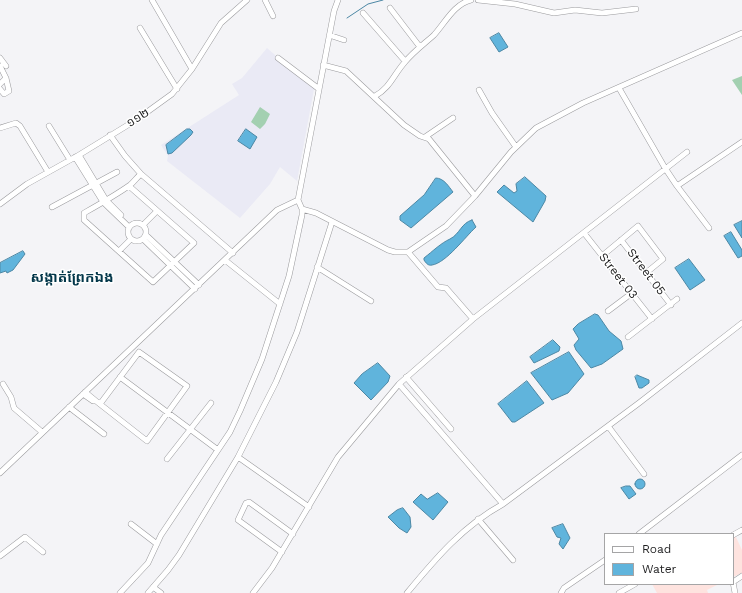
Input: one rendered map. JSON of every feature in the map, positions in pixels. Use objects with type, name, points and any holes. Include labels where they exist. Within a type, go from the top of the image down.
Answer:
[{"type":"street","points":[[152,0],[192,69]]},
{"type":"street","name":"១១២","points":[[0,204],[27,184],[77,156],[155,108],[177,89],[192,69],[221,23],[247,0]]},
{"type":"street","points":[[265,0],[273,16]]},
{"type":"street","points":[[120,593],[148,563],[174,513],[230,432],[250,388],[280,304],[294,258],[302,208],[298,200],[329,35],[338,0]]},
{"type":"street","points":[[375,96],[382,92],[393,80],[405,61],[420,48],[455,10],[466,1],[471,0]]},
{"type":"street","points":[[478,0],[515,4],[554,13],[575,10],[602,13],[636,9]]},
{"type":"street","points":[[390,8],[420,48]]},
{"type":"street","points":[[363,13],[405,61]]},
{"type":"street","points":[[140,28],[177,89]]},
{"type":"street","points":[[302,208],[316,213],[388,250],[400,253],[408,252],[446,226],[475,196],[516,147],[536,128],[555,117],[742,33]]},
{"type":"street","points":[[329,35],[344,40]]},
{"type":"street","points":[[0,58],[9,91],[4,94],[0,89]]},
{"type":"street","points":[[278,58],[319,88]]},
{"type":"street","points":[[323,65],[346,71],[375,96],[404,125],[420,136],[430,139],[475,196]]},
{"type":"street","points":[[0,84],[6,78]]},
{"type":"street","points":[[620,88],[665,168],[709,228]]},
{"type":"street","points":[[479,90],[492,113],[516,147]]},
{"type":"street","points":[[425,137],[453,118]]},
{"type":"street","points":[[0,128],[16,124],[20,126],[48,172]]},
{"type":"street","points":[[49,126],[70,160]]},
{"type":"street","points":[[110,135],[124,156],[141,174],[233,253]]},
{"type":"street","points":[[677,186],[742,142]]},
{"type":"street","points":[[253,593],[282,552],[338,457],[399,384],[473,319],[687,152]]},
{"type":"street","points":[[77,156],[104,201],[130,226]]},
{"type":"street","points":[[52,207],[117,172]]},
{"type":"street","points":[[129,186],[194,243],[152,282],[84,220],[84,213],[125,187],[129,186],[141,174]]},
{"type":"street","points":[[1,471],[277,210],[298,200]]},
{"type":"street","points":[[143,225],[157,211]]},
{"type":"street","points":[[138,222],[143,225],[146,229],[144,237],[137,241],[131,239],[128,234],[130,226],[138,222]]},
{"type":"street","points":[[148,593],[179,555],[238,457],[276,382],[291,346],[332,222]]},
{"type":"street","points":[[602,256],[638,226],[663,259],[646,273]]},
{"type":"street","name":"Street 03","points":[[584,233],[652,319]]},
{"type":"street","points":[[144,237],[197,287]]},
{"type":"street","points":[[119,251],[131,239]]},
{"type":"street","name":"Street 05","points":[[621,240],[671,304]]},
{"type":"street","points":[[408,252],[438,287],[446,288],[473,319]]},
{"type":"street","points":[[225,260],[280,304]]},
{"type":"street","points":[[317,268],[371,301]]},
{"type":"street","points":[[608,311],[632,293]]},
{"type":"street","points":[[628,337],[677,300]]},
{"type":"street","points":[[407,593],[463,530],[503,504],[608,426],[742,323]]},
{"type":"street","points":[[84,393],[93,401],[98,402],[147,441],[187,386],[139,352],[120,378],[98,402]]},
{"type":"street","points":[[406,377],[451,429]]},
{"type":"street","points":[[120,378],[218,450]]},
{"type":"street","points":[[3,384],[11,397],[14,408],[42,432]]},
{"type":"street","points":[[399,384],[503,504]]},
{"type":"street","points":[[167,460],[210,403]]},
{"type":"street","points":[[69,407],[104,434]]},
{"type":"street","points":[[608,426],[644,474]]},
{"type":"street","points":[[641,533],[742,455]]},
{"type":"street","points":[[238,457],[309,507]]},
{"type":"street","points":[[282,552],[238,520],[246,503],[249,502],[293,534]]},
{"type":"street","points":[[478,519],[513,560]]},
{"type":"street","points":[[131,524],[157,544]]},
{"type":"street","points":[[0,556],[25,537],[43,552]]},
{"type":"street","points":[[561,593],[564,588],[604,561]]},
{"type":"street","points":[[619,593],[633,585]]},
{"type":"street","points":[[153,587],[161,593]]},
{"type":"shaded area","points":[[267,48],[314,89],[297,181],[280,167],[270,184],[240,218],[167,161],[168,156],[161,145],[239,95],[232,84],[242,78]]},
{"type":"shaded area","points":[[735,535],[742,550],[742,573],[734,577]]},
{"type":"shaded area","points":[[653,585],[717,585],[707,590],[708,593],[657,593]]},
{"type":"green space","points":[[742,76],[742,95],[732,80]]},
{"type":"green space","points":[[260,107],[270,114],[265,124],[260,129],[251,122]]},
{"type":"water","points":[[499,33],[508,47],[499,52],[490,38]]},
{"type":"water","points":[[187,129],[190,129],[193,132],[191,135],[172,153],[168,154],[166,145]]},
{"type":"water","points":[[246,129],[257,137],[250,149],[238,141]]},
{"type":"water","points":[[525,177],[546,196],[545,201],[533,222],[497,192],[504,185],[514,193],[517,191],[516,184]]},
{"type":"water","points":[[436,178],[444,181],[453,192],[411,228],[400,220],[400,216],[424,195]]},
{"type":"water","points":[[472,220],[476,227],[449,255],[437,263],[428,265],[426,263],[424,258],[453,237],[468,221]]},
{"type":"water","points":[[742,221],[742,238],[734,225]]},
{"type":"water","points":[[731,232],[742,250],[742,256],[738,258],[724,236]]},
{"type":"water","points":[[23,251],[25,254],[13,270],[7,273],[6,271],[0,273],[0,263]]},
{"type":"water","points":[[689,259],[705,280],[690,290],[675,268]]},
{"type":"water","points":[[595,314],[598,315],[609,331],[621,341],[623,349],[602,364],[591,368],[576,350],[574,345],[579,339],[573,329],[578,324]]},
{"type":"water","points":[[553,340],[560,347],[559,351],[534,363],[530,357]]},
{"type":"water","points":[[569,352],[584,374],[568,393],[552,400],[531,373]]},
{"type":"water","points":[[378,363],[390,376],[388,382],[371,400],[354,383],[362,374]]},
{"type":"water","points":[[637,375],[649,380],[649,383],[642,388],[639,388],[635,377]]},
{"type":"water","points":[[527,381],[544,403],[515,422],[512,422],[498,404]]},
{"type":"water","points":[[638,479],[642,479],[645,484],[642,489],[638,489],[635,486],[635,482]]},
{"type":"water","points":[[630,486],[636,494],[629,499],[621,488]]},
{"type":"water","points":[[438,493],[448,502],[433,520],[413,502],[421,494],[427,499]]},
{"type":"water","points":[[403,508],[410,517],[411,527],[407,533],[399,528],[388,517],[397,510]]},
{"type":"water","points":[[563,524],[570,538],[563,549],[559,544],[561,538],[557,537],[552,528]]},
{"type":"waterway","points":[[347,18],[368,4],[383,0]]},
{"type":"district","name":"សង្កាត់ព្រែកឯង","points":[[72,278]]}]
